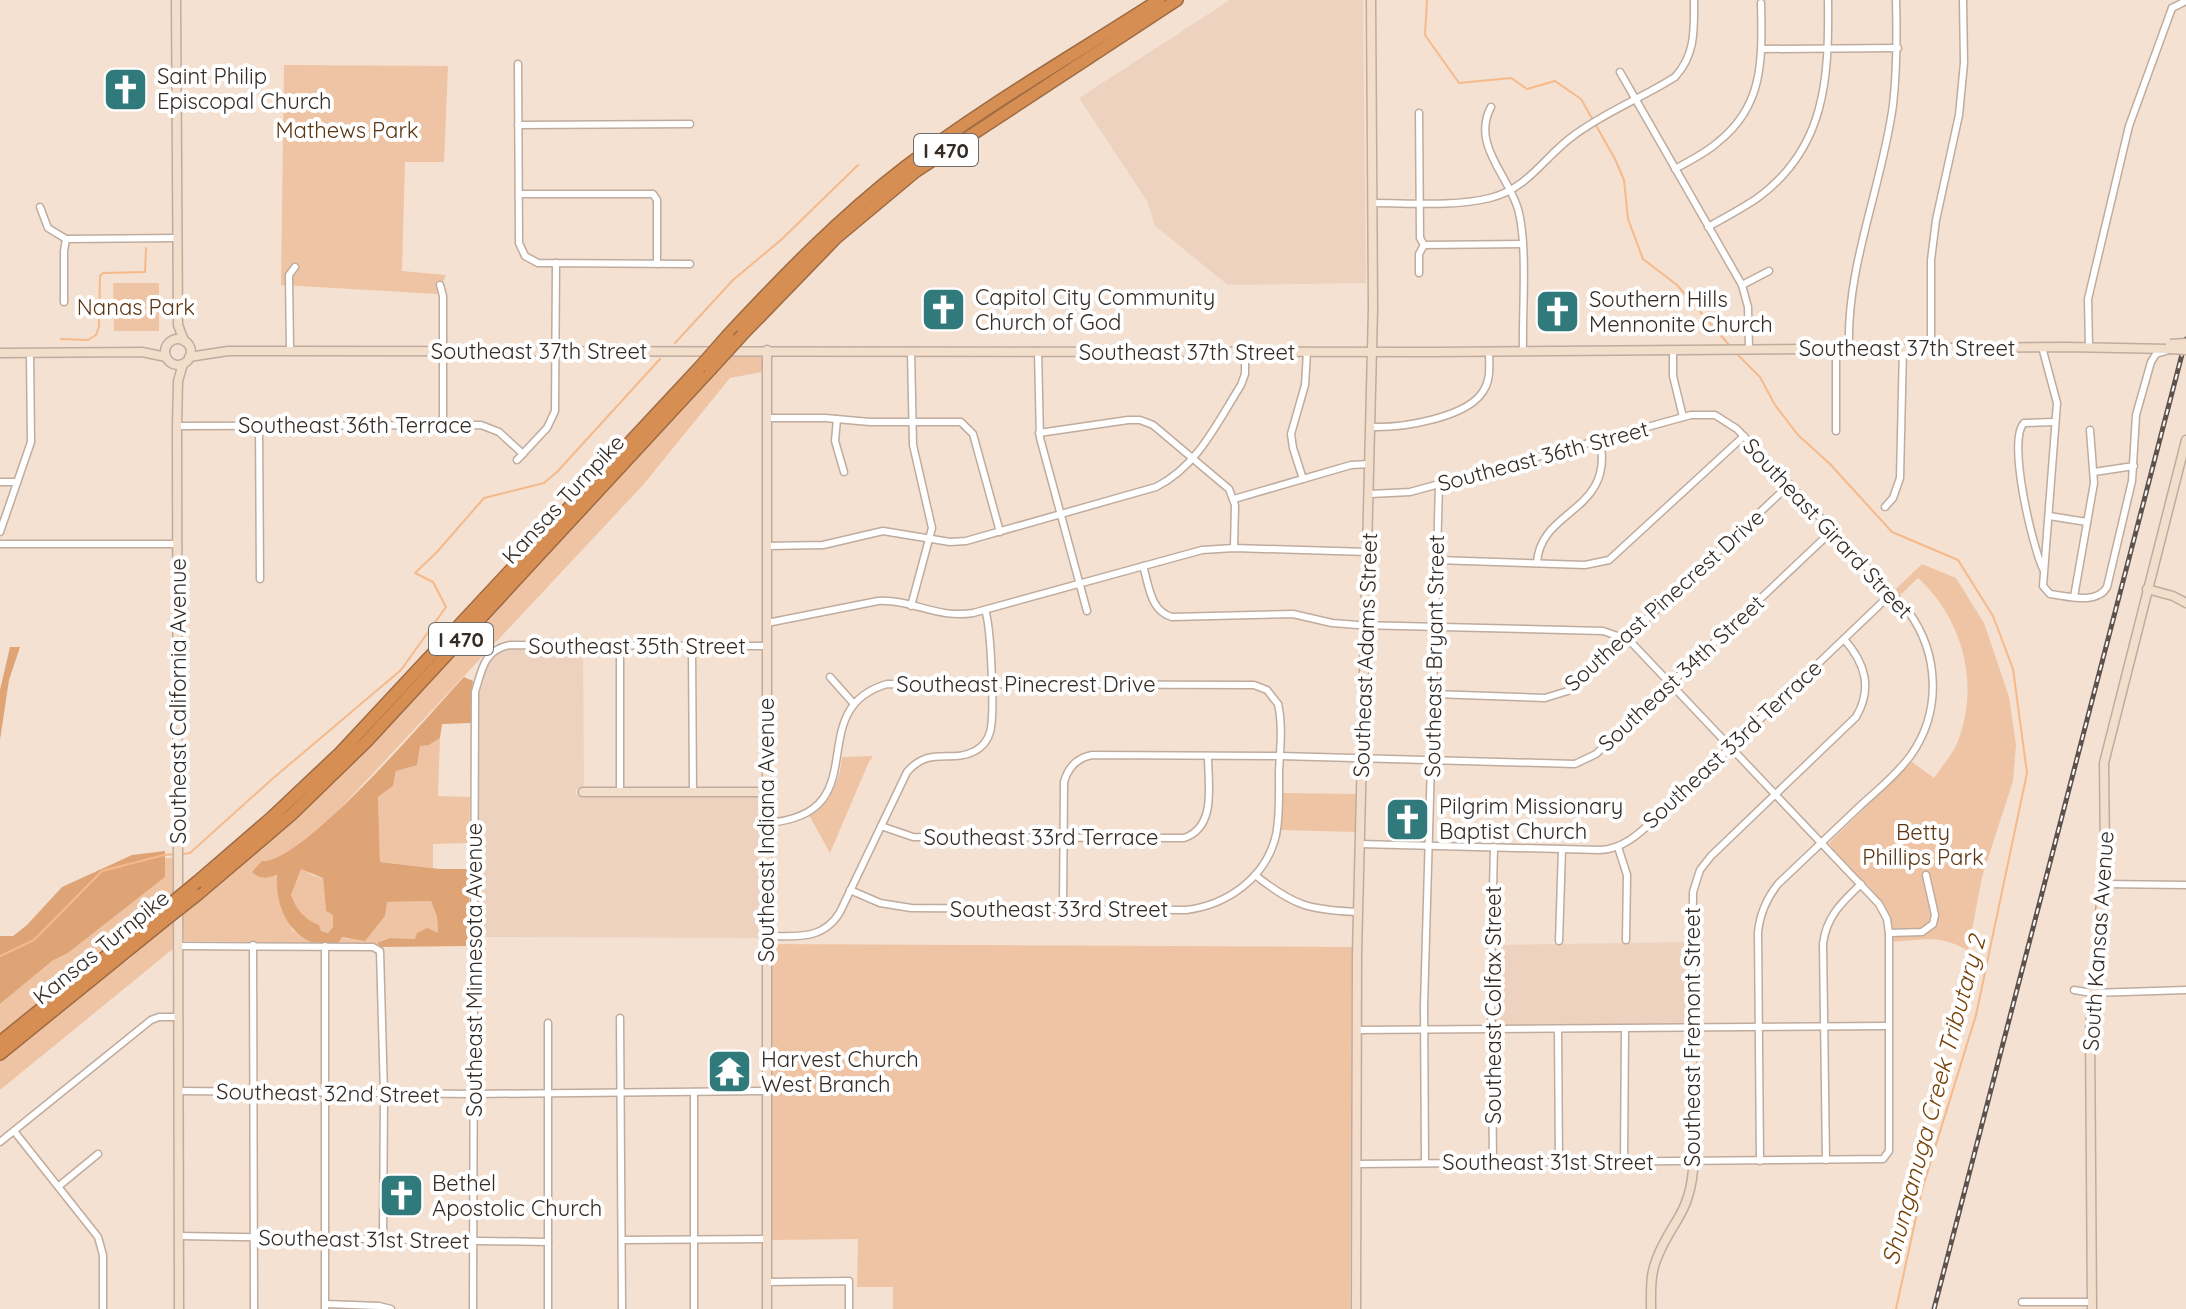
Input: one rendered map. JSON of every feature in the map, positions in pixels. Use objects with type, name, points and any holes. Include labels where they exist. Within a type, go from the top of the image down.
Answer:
[{"type":"highway","name":"Kansas Turnpike","points":[[0,1042],[163,916],[197,895],[341,767],[705,369],[728,335],[826,233],[905,168],[968,123],[1159,0]]},
{"type":"highway","name":"Kansas Turnpike","points":[[0,1054],[163,916],[362,731],[705,369],[836,238],[915,172],[1177,0]]},
{"type":"main road","points":[[176,0],[178,325],[186,344]]},
{"type":"main road","name":"Southeast Adams Street","points":[[1356,1309],[1358,912],[1373,352],[1371,0]]},
{"type":"main road","points":[[0,353],[142,352],[169,360],[169,343],[178,325]]},
{"type":"main road","points":[[142,352],[169,343]]},
{"type":"main road","name":"Southeast 37th Street","points":[[169,343],[218,352],[2174,349],[2186,343]]},
{"type":"main road","name":"Southeast California Avenue","points":[[179,1309],[177,426],[178,381],[186,360],[186,344]]},
{"type":"main road","name":"Southeast Indiana Avenue","points":[[767,350],[767,1309]]},
{"type":"main road","name":"Southeast 37th Street","points":[[169,360],[186,360],[218,352]]},
{"type":"main road","name":"Southeast California Avenue","points":[[169,360],[178,381]]},
{"type":"main road","name":"South Kansas Avenue","points":[[2092,1305],[2092,993],[2106,837],[2103,772],[2106,746],[2186,440]]},
{"type":"main road","points":[[2147,589],[2186,603]]},
{"type":"main road","points":[[583,792],[766,792]]},
{"type":"main road","name":"Southeast Fremont Street","points":[[1651,1309],[1656,1259],[1686,1206],[1692,1180],[1692,1028]]},
{"type":"street","points":[[1373,203],[1463,202],[1491,198],[1510,190],[1536,173],[1572,136],[1675,77],[1687,61],[1694,38],[1694,0]]},
{"type":"street","points":[[1708,227],[1756,198],[1781,177],[1809,137],[1823,98],[1829,48],[1828,0]]},
{"type":"street","points":[[1849,349],[1854,280],[1892,107],[1898,48],[1896,0]]},
{"type":"street","points":[[1931,348],[1931,260],[1960,102],[1964,63],[1963,0]]},
{"type":"street","points":[[2168,0],[2172,8]]},
{"type":"street","points":[[2089,347],[2088,299],[2129,126],[2172,8],[2186,1]]},
{"type":"street","points":[[1675,169],[1717,144],[1737,125],[1754,94],[1762,49],[1761,3]]},
{"type":"street","points":[[1762,49],[1898,48]]},
{"type":"street","points":[[518,64],[519,243],[522,252],[533,262],[690,264]]},
{"type":"street","points":[[1620,72],[1742,285],[1748,307],[1747,349]]},
{"type":"street","points":[[1491,107],[1485,117],[1486,138],[1491,156],[1518,209],[1522,244],[1523,351]]},
{"type":"street","points":[[1419,113],[1420,238],[1424,245]]},
{"type":"street","points":[[518,125],[690,124]]},
{"type":"street","points":[[519,194],[648,192],[656,197],[657,264]]},
{"type":"street","points":[[40,207],[48,228],[66,239],[178,238]]},
{"type":"street","points":[[64,302],[66,239]]},
{"type":"street","points":[[1424,245],[1522,244]]},
{"type":"street","points":[[1419,273],[1419,254],[1424,245]]},
{"type":"street","points":[[556,263],[556,351]]},
{"type":"street","points":[[290,351],[289,275],[295,267]]},
{"type":"street","points":[[1742,285],[1769,271]]},
{"type":"street","points":[[440,285],[443,296],[443,425]]},
{"type":"street","points":[[2042,347],[2057,398],[2043,586],[2047,592],[2094,598],[2107,587],[2130,495],[2136,415],[2151,362],[2156,354],[2174,349]]},
{"type":"street","points":[[2140,347],[2148,353],[2151,362]]},
{"type":"street","points":[[1885,507],[1893,498],[1900,478],[1903,348]]},
{"type":"street","points":[[1836,349],[1836,431]]},
{"type":"street","points":[[1673,350],[1673,376],[1683,417]]},
{"type":"street","name":"Southeast 36th Terrace","points":[[177,426],[489,426],[499,432],[520,457],[547,428],[555,411],[556,351]]},
{"type":"street","points":[[911,351],[914,453],[931,517],[931,539],[911,606]]},
{"type":"street","points":[[1038,351],[1039,433],[1087,611]]},
{"type":"street","points":[[1371,427],[1403,426],[1458,411],[1472,403],[1487,384],[1489,351]]},
{"type":"street","points":[[767,546],[823,545],[883,531],[957,542],[1156,487],[1178,474],[1194,458],[1241,385],[1245,374],[1245,352]]},
{"type":"street","points":[[1303,479],[1291,434],[1305,385],[1307,352]]},
{"type":"street","points":[[0,532],[32,435],[30,353]]},
{"type":"street","name":"Southeast 36th Street","points":[[1370,494],[1404,493],[1439,485],[1683,417],[1715,415]]},
{"type":"street","name":"Southeast Girard Street","points":[[1715,415],[1744,436],[1914,619],[1929,652],[1933,686],[1927,723],[1907,761],[1778,884],[1763,907],[1758,932],[1760,1161]]},
{"type":"street","points":[[767,418],[955,421],[968,427],[973,434],[1000,532]]},
{"type":"street","points":[[837,419],[835,441],[844,472]]},
{"type":"street","points":[[1039,433],[1140,420],[1158,427],[1227,486],[1234,499],[1234,548]]},
{"type":"street","points":[[2045,572],[2033,543],[2026,513],[2019,453],[2022,424],[2054,422]]},
{"type":"street","points":[[259,425],[260,579]]},
{"type":"street","points":[[2074,597],[2094,472],[2090,430]]},
{"type":"street","points":[[1436,560],[1591,564],[1617,555],[1744,436]]},
{"type":"street","points":[[1537,563],[1545,538],[1591,494],[1598,483],[1604,459],[1600,440]]},
{"type":"street","points":[[1234,499],[1351,465],[1370,464]]},
{"type":"street","points":[[2094,472],[2134,466]]},
{"type":"street","points":[[0,482],[17,482]]},
{"type":"street","name":"Southeast Pinecrest Drive","points":[[1433,694],[1537,698],[1557,695],[1578,685],[1790,484]]},
{"type":"street","name":"Southeast Bryant Street","points":[[1425,1163],[1425,1030],[1439,485]]},
{"type":"street","points":[[2049,516],[2087,522]]},
{"type":"street","name":"Southeast 34th Street","points":[[1064,838],[1064,782],[1068,770],[1076,762],[1092,755],[1280,756],[1575,764],[1596,754],[1833,530]]},
{"type":"street","points":[[0,544],[178,544]]},
{"type":"street","points":[[767,623],[878,601],[946,615],[985,610],[1202,550],[1368,552]]},
{"type":"street","points":[[1143,566],[1155,605],[1169,616],[1293,614],[1340,624],[1603,631],[1627,638],[1861,884],[1883,910],[1889,933],[1887,1026],[1357,1030]]},
{"type":"street","name":"Southeast 33rd Terrace","points":[[1618,847],[1631,840],[1659,815],[1892,593]]},
{"type":"street","points":[[766,936],[807,936],[822,932],[837,918],[907,772],[918,762],[934,755],[970,753],[985,743],[991,725],[991,632],[985,610]]},
{"type":"street","name":"Southeast Fremont Street","points":[[1692,1028],[1693,892],[1696,879],[1711,856],[1849,725],[1861,708],[1866,689],[1863,666],[1844,639]]},
{"type":"street","name":"Southeast 35th Street","points":[[507,645],[767,646]]},
{"type":"street","name":"Southeast Minnesota Avenue","points":[[473,1309],[475,692],[486,658],[493,650],[507,645]]},
{"type":"street","points":[[620,646],[620,792]]},
{"type":"street","points":[[692,646],[693,792]]},
{"type":"street","points":[[767,823],[803,815],[824,798],[835,777],[840,729],[854,704],[830,677]]},
{"type":"street","name":"Southeast Pinecrest Drive","points":[[854,704],[871,690],[892,683],[1254,685],[1271,694],[1278,704],[1280,756]]},
{"type":"street","name":"Southeast 33rd Terrace","points":[[881,826],[913,837],[1181,838],[1199,829],[1207,812],[1208,756]]},
{"type":"street","points":[[1280,756],[1276,834],[1267,857],[1255,875],[1297,904],[1328,911],[1358,912]]},
{"type":"street","points":[[1063,909],[1064,838]]},
{"type":"street","points":[[1360,844],[1600,850],[1618,847],[1627,875],[1626,940]]},
{"type":"street","name":"Southeast Colfax Street","points":[[1493,1162],[1494,847]]},
{"type":"street","points":[[1559,941],[1562,849]]},
{"type":"street","name":"Southeast 33rd Street","points":[[850,890],[880,903],[911,908],[1197,908],[1228,897],[1255,875]]},
{"type":"street","points":[[1889,933],[1922,932],[1933,924],[1935,915],[1926,875]]},
{"type":"street","points":[[1826,1160],[1823,944],[1826,929],[1840,905],[1861,884]]},
{"type":"street","points":[[2103,884],[2186,885]]},
{"type":"street","points":[[253,945],[254,1309]]},
{"type":"street","points":[[178,946],[379,949],[384,1094],[383,1239]]},
{"type":"street","points":[[325,946],[325,1307],[379,1306],[391,1309]]},
{"type":"street","points":[[2074,990],[2092,993],[2186,990]]},
{"type":"street","points":[[0,1142],[151,1020],[179,1017]]},
{"type":"street","points":[[620,1018],[622,1309]]},
{"type":"street","points":[[548,1023],[548,1309]]},
{"type":"street","name":"Southeast 31st Street","points":[[1356,1164],[1883,1159],[1889,1151],[1887,1026]]},
{"type":"street","points":[[1624,1161],[1625,1028]]},
{"type":"street","points":[[1558,1029],[1559,1163]]},
{"type":"street","name":"Southeast 32nd Street","points":[[179,1091],[473,1094],[765,1091]]},
{"type":"street","points":[[694,1092],[694,1309]]},
{"type":"street","points":[[14,1131],[100,1241],[103,1309]]},
{"type":"street","points":[[59,1186],[98,1154]]},
{"type":"street","name":"Southeast 31st Street","points":[[179,1236],[548,1242]]},
{"type":"street","points":[[622,1240],[766,1239]]},
{"type":"street","points":[[767,1282],[849,1281],[849,1309]]},
{"type":"street","points":[[2022,1302],[2092,1305]]},
{"type":"shaded area","points":[[1230,0],[1363,0],[1366,283],[1228,285],[1155,226],[1147,201],[1079,98]]},
{"type":"shaded area","points":[[10,647],[20,647],[9,680],[0,740],[0,690]]},
{"type":"shaded area","points":[[583,647],[584,788],[576,789],[576,794],[762,796],[763,938],[476,937],[478,694],[486,667],[497,653],[509,648]]},
{"type":"shaded area","points":[[464,677],[473,681],[471,723],[442,724],[440,738],[429,745],[420,746],[417,765],[396,771],[393,786],[378,797],[380,862],[469,869],[470,946],[381,947],[377,943],[390,938],[415,939],[417,933],[427,928],[438,933],[437,917],[431,901],[387,902],[385,916],[365,941],[342,937],[338,943],[317,943],[302,937],[289,923],[280,905],[277,875],[264,878],[252,872],[262,861],[281,856],[306,839],[335,814]],"holes":[[[301,869],[323,878],[326,911],[333,915],[333,927],[328,933],[321,931],[319,925],[302,913],[291,895]]]},
{"type":"shaded area","points":[[165,851],[165,877],[0,1004],[0,936],[13,936],[27,925],[62,887],[132,855]]},
{"type":"shaded area","points":[[1690,942],[1688,1024],[1498,1027],[1494,1023],[1495,945]]},
{"type":"green space","name":"Mathews Park","points":[[284,65],[448,66],[444,162],[405,162],[402,271],[446,275],[438,294],[281,285]]},
{"type":"green space","name":"Nanas Park","points":[[113,283],[159,283],[159,331],[114,331]]},
{"type":"green space","points":[[729,354],[762,355],[762,372],[730,378],[643,485],[334,815],[301,845],[272,862],[292,930],[313,943],[184,941],[182,912],[250,858]]},
{"type":"green space","name":"Betty Phillips Park","points":[[1922,564],[1956,578],[1984,623],[2009,697],[2016,745],[2013,781],[1982,877],[1968,951],[1940,940],[1892,942],[1889,923],[1877,896],[1829,843],[1912,762],[1934,778],[1958,741],[1967,697],[1967,675],[1956,633],[1934,594],[1918,578],[1898,597],[1894,591]]},
{"type":"green space","points":[[440,738],[438,796],[470,797],[469,843],[433,844],[433,868],[380,862],[378,797],[393,786],[396,771],[420,745],[429,745]]},
{"type":"green space","points":[[873,756],[830,853],[809,815],[832,790],[842,757]]},
{"type":"green space","points":[[1282,793],[1357,794],[1356,832],[1280,830]]},
{"type":"green space","points":[[165,858],[175,858],[176,894],[0,1035],[0,1004],[165,877]]},
{"type":"green space","points":[[301,868],[323,878],[326,911],[333,915],[333,927],[328,933],[321,931],[319,925],[302,913],[291,895]]},
{"type":"green space","points":[[431,901],[437,917],[438,933],[415,939],[390,938],[377,943],[338,943],[341,937],[358,938],[372,932],[381,919],[386,902]]},
{"type":"green space","points":[[174,918],[174,948],[0,1090],[0,1061],[127,961]]},
{"type":"green space","points":[[769,944],[1352,947],[1350,1309],[893,1309],[893,1287],[857,1287],[858,1239],[770,1240]]},
{"type":"waterway","name":"Shunganuga Creek Tributary 2","points":[[1427,0],[1425,35],[1459,83],[1511,78],[1527,89],[1555,81],[1581,99],[1624,180],[1628,219],[1643,259],[1677,285],[1729,345]]},
{"type":"waterway","points":[[675,343],[733,280],[782,239],[858,165]]},
{"type":"waterway","points":[[61,339],[88,340],[96,335],[99,327],[100,276],[103,273],[145,272],[146,248]]},
{"type":"waterway","name":"Shunganuga Creek Tributary 2","points":[[1736,353],[1760,377],[1775,405],[1798,435],[1830,464],[1892,532],[1958,560],[1993,616],[2013,669],[2027,773],[1976,1015],[1922,1190],[1896,1309]]},
{"type":"waterway","points":[[183,854],[190,853],[401,670],[446,607],[433,582],[415,573],[484,498],[544,483],[660,359]]},
{"type":"waterway","points":[[0,956],[34,940],[102,871],[176,854]]},
{"type":"railway","points":[[1934,1309],[2186,339]]},
{"type":"place","name":"Saint Philip Episcopal Church","points":[[126,89]]},
{"type":"place","name":"Capitol City Community Church of God","points":[[944,310]]},
{"type":"place","name":"Southern Hills Mennonite Church","points":[[1558,312]]},
{"type":"place","name":"Pilgrim Missionary Baptist Church","points":[[1408,819]]},
{"type":"place","name":"Harvest Church West Branch","points":[[730,1072]]},
{"type":"place","name":"Bethel Apostolic Church","points":[[401,1196]]}]
